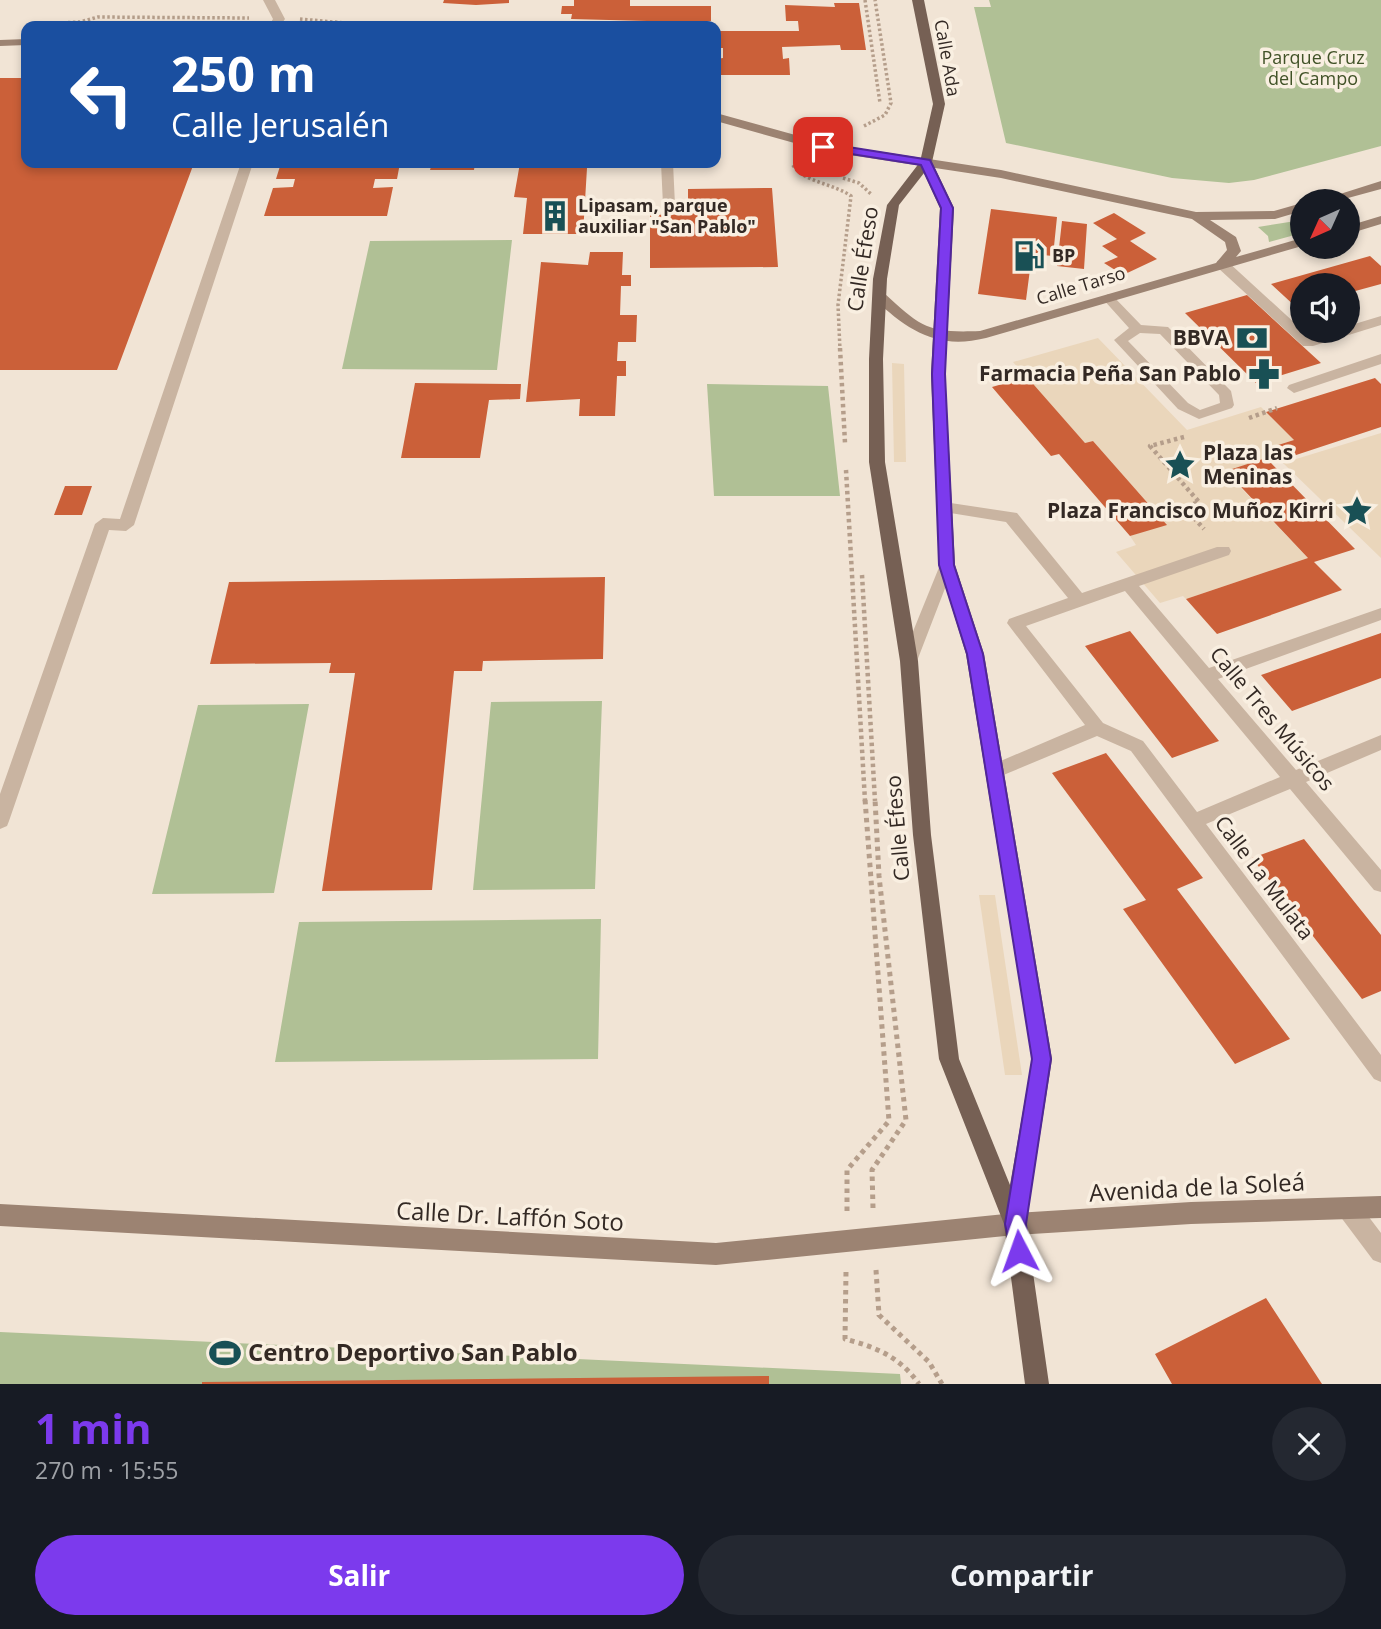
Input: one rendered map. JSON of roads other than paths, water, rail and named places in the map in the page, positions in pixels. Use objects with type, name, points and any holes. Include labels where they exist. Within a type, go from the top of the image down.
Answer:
[{"type":"main road","name":"Calle Ada","points":[[918,0],[939,104],[926,162]]},
{"type":"main road","name":"Calle Éfeso","points":[[1015,1224],[1042,1059],[975,654],[947,565],[938,374],[947,208],[926,162],[893,205],[879,296],[876,359],[877,462],[909,661],[922,835],[949,1059],[1015,1224],[1037,1384]]},
{"type":"street","points":[[269,0],[276,21]]},
{"type":"street","points":[[0,43],[21,42]]},
{"type":"street","points":[[721,118],[823,147],[1001,174],[1196,216],[1275,215],[1290,211]]},
{"type":"street","points":[[0,821],[103,524],[126,525],[245,168]]},
{"type":"street","points":[[1360,191],[1381,185]]},
{"type":"street","points":[[1196,216],[1231,240],[1234,251],[1222,264],[1290,326]]},
{"type":"street","points":[[1360,226],[1381,220]]},
{"type":"street","name":"Calle Tarso","points":[[879,296],[907,322],[940,337],[981,335],[1290,245]]},
{"type":"street","points":[[1360,327],[1381,320]]},
{"type":"street","points":[[1294,388],[1380,361]]},
{"type":"street","points":[[944,507],[1011,517],[1079,601]]},
{"type":"street","points":[[995,771],[1097,728],[1015,623],[1223,551]]},
{"type":"street","name":"Calle Tres Músicos","points":[[1128,584],[1381,884]]},
{"type":"street","points":[[1206,676],[1381,614]]},
{"type":"street","name":"Calle La Mulata","points":[[1097,728],[1137,746],[1381,1072]]},
{"type":"street","points":[[1194,821],[1292,777],[1381,742]]},
{"type":"street","name":"Avenida de la Soleá","points":[[1015,1224],[1191,1213],[1381,1207]]},
{"type":"street","points":[[1348,1208],[1381,1252]]},
{"type":"street","name":"Calle Dr. Laffón Soto","points":[[0,1215],[716,1254],[1015,1224]]},
{"type":"lane","points":[[667,168],[669,205]]},
{"type":"lane","points":[[1108,298],[1138,329],[1164,330],[1226,394],[1227,405],[1199,415],[1183,406],[1120,340],[1138,329]]},
{"type":"lane","points":[[909,661],[947,565]]},
{"type":"place","name":"Lipasam, parque auxiliar \"San Pablo\"","points":[[555,216]]},
{"type":"place","name":"BP","points":[[1029,256]]},
{"type":"place","name":"BBVA","points":[[1252,338]]},
{"type":"place","name":"Farmacia Peña San Pablo","points":[[1264,374]]},
{"type":"place","name":"Plaza las Meninas","points":[[1180,465]]},
{"type":"place","name":"Plaza Francisco Muñoz Kirri","points":[[1357,511]]},
{"type":"place","name":"Centro Deportivo San Pablo","points":[[225,1353]]},
{"type":"park label","name":"Parque Cruz del Campo","points":[[1313,68]]}]
